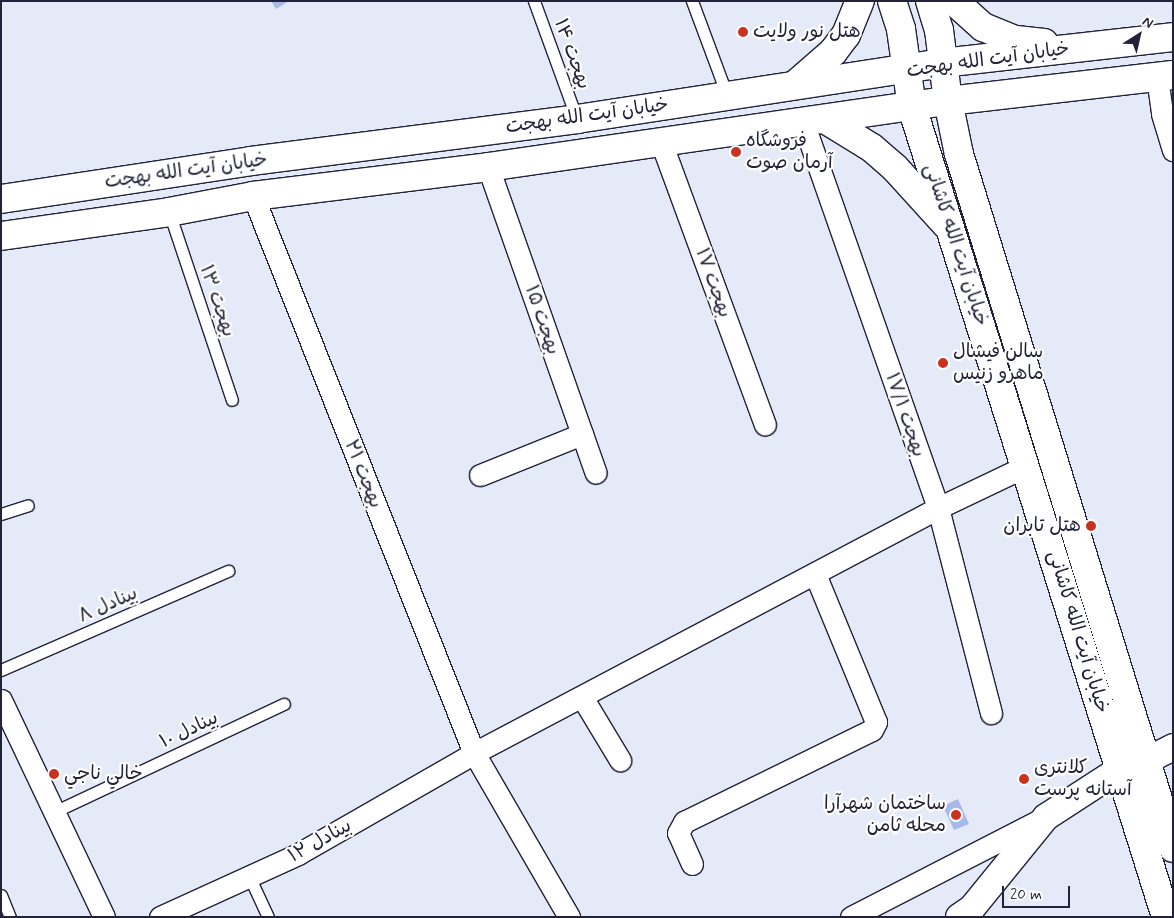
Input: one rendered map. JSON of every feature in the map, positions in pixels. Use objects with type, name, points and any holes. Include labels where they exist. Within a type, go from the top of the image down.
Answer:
[{"type":"main road","points":[[796,84],[833,52],[846,35],[860,1]]},
{"type":"main road","name":"خیابان آیت الله کاشانی","points":[[892,1],[908,70],[912,106],[1166,917]]},
{"type":"main road","name":"خیابان آیت الله کاشانی","points":[[930,1],[939,30],[948,101],[959,154],[1173,848]]},
{"type":"main road","points":[[954,1],[983,27],[1016,40],[1090,46]]},
{"type":"main road","name":"خیابان آیت الله بهجت","points":[[1,198],[251,161],[577,119],[796,84],[908,70],[942,63],[1173,37]]},
{"type":"main road","name":"خیابان آیت الله بهجت","points":[[1,236],[168,212],[253,196],[488,167],[948,101],[1165,76]]},
{"type":"main road","points":[[814,121],[872,148],[895,168],[951,230]]},
{"type":"street","points":[[1165,76],[1162,114],[1173,150]]},
{"type":"street","name":"بهجت ۱۷/۱","points":[[814,121],[938,508],[991,714]]},
{"type":"street","name":"بهجت ۱۷","points":[[661,142],[764,424]]},
{"type":"street","name":"بهجت ۱۵","points":[[488,167],[596,473]]},
{"type":"street","name":"بهجت ۲۱","points":[[253,196],[474,752],[569,917]]},
{"type":"street","points":[[480,475],[582,434]]},
{"type":"street","name":"بینادل ۱۲","points":[[160,917],[298,854],[474,752],[938,508],[1026,466]]},
{"type":"street","points":[[692,864],[678,833],[684,822],[872,730],[876,722],[814,574]]},
{"type":"street","points":[[582,696],[620,760]]},
{"type":"street","points":[[1,700],[104,917]]},
{"type":"street","points":[[851,917],[1046,817],[1120,769],[1146,761],[1173,747]]},
{"type":"street","points":[[960,917],[972,908],[1046,817]]},
{"type":"lane","name":"بهجت ۱۴","points":[[534,1],[577,119]]},
{"type":"lane","points":[[692,1],[727,95]]},
{"type":"lane","name":"بهجت ۱۳","points":[[168,212],[232,400]]},
{"type":"lane","points":[[1,514],[28,505]]},
{"type":"lane","name":"بینادل ۸","points":[[1,670],[228,571]]},
{"type":"lane","name":"بینادل ۱۰","points":[[54,812],[284,704]]},
{"type":"lane","points":[[249,876],[268,917]]},
{"type":"lane","points":[[1,895],[10,917]]},
{"type":"building","points":[[271,1],[289,1],[276,9]]},
{"type":"building","name":"ساختمان شهرآرا محله ثامن","points":[[958,799],[969,824],[954,830],[943,806]]},
{"type":"place","name":"هتل نور ولایت","points":[[743,32]]},
{"type":"place","name":"فروشگاه آرمان صوت","points":[[736,152]]},
{"type":"place","name":"سالن فیشال ماهرو زنیس","points":[[943,363]]},
{"type":"place","name":"هتل تابران","points":[[1091,526]]},
{"type":"place","name":"خالي ناجي","points":[[54,774]]},
{"type":"place","name":"کلانتری آستانه پرست","points":[[1024,779]]},
{"type":"place","name":"ساختمان شهرآرا محله ثامن","points":[[956,815]]}]
